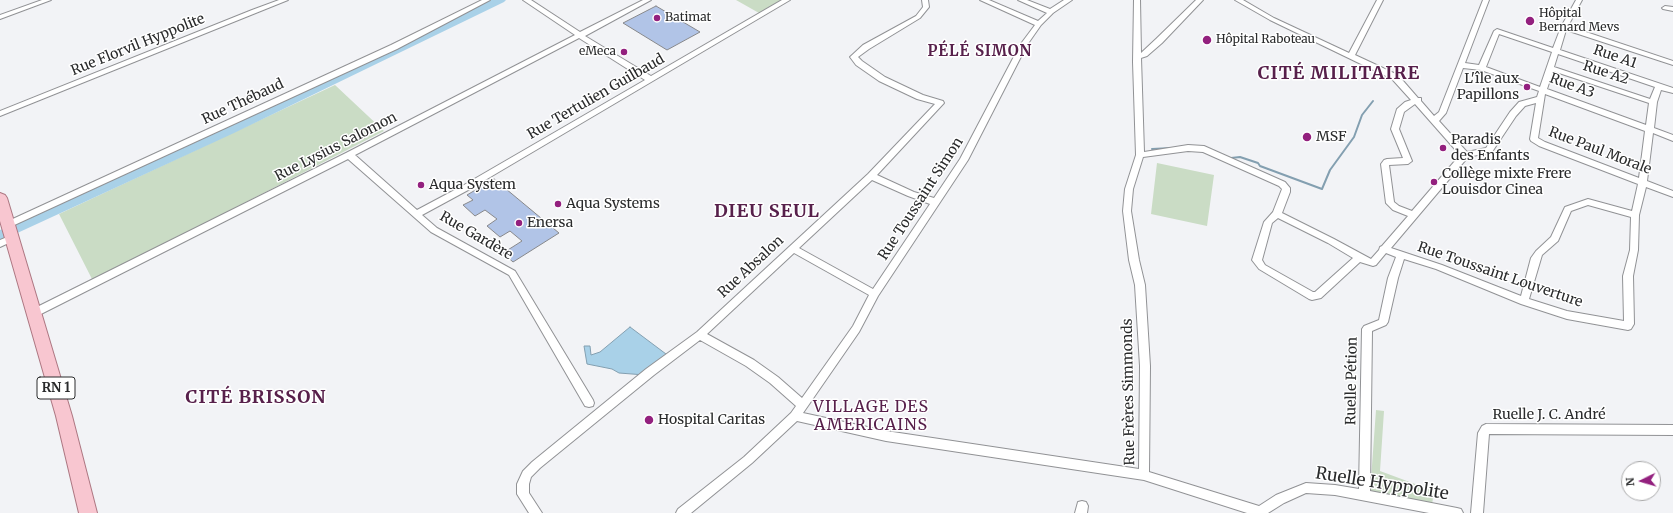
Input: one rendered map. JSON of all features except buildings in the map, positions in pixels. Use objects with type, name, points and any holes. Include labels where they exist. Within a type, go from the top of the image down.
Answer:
[{"type":"main road","name":"RN 1","points":[[0,198],[7,235],[34,313],[64,416],[88,513]]},
{"type":"street","points":[[0,17],[48,0]]},
{"type":"street","name":"Rue Florvil Hyppolite","points":[[0,114],[254,11],[285,0]]},
{"type":"street","name":"Rue Thébaud","points":[[7,235],[394,47],[487,0]]},
{"type":"street","points":[[526,0],[651,80]]},
{"type":"street","name":"Rue Lysius Salomon","points":[[34,313],[349,155],[648,0]]},
{"type":"street","name":"Rue Tertulien Guilbaud","points":[[417,214],[467,188],[787,0]]},
{"type":"street","name":"Rue Absalon","points":[[536,513],[524,494],[523,484],[527,474],[650,372],[700,335],[871,176],[940,103],[920,97],[882,79],[859,63],[854,57],[866,46],[918,17],[926,7],[925,0]]},
{"type":"street","points":[[983,0],[1039,24]]},
{"type":"street","points":[[1021,0],[1051,12]]},
{"type":"street","name":"Rue Toussaint Simon","points":[[682,513],[748,460],[795,416],[856,329],[874,294],[964,160],[980,131],[999,90],[1024,46],[1039,24],[1051,12],[1069,0]]},
{"type":"street","name":"Rue Frères Simmonds","points":[[1137,0],[1140,154],[1129,189],[1127,211],[1134,260],[1140,285],[1145,366],[1144,475]]},
{"type":"street","points":[[1137,57],[1144,54],[1159,41],[1200,0]]},
{"type":"street","points":[[1238,0],[1272,19],[1395,77],[1418,100],[1465,155]]},
{"type":"street","points":[[1351,56],[1380,0]]},
{"type":"street","points":[[1435,120],[1442,113],[1486,0]]},
{"type":"street","points":[[1277,214],[1367,262],[1373,262],[1465,155],[1489,150],[1513,114],[1522,104],[1540,99],[1555,50],[1564,27],[1579,0]]},
{"type":"street","points":[[1665,8],[1673,10]]},
{"type":"street","points":[[1564,27],[1673,63]]},
{"type":"street","name":"Rue A1","points":[[1482,68],[1497,31],[1673,91]]},
{"type":"street","name":"Rue A3","points":[[1460,64],[1482,68],[1650,128],[1673,138]]},
{"type":"street","name":"Rue A2","points":[[1550,68],[1653,102]]},
{"type":"street","name":"Rue Toussaint Louverture","points":[[1383,249],[1447,270],[1567,315],[1628,326],[1628,276],[1634,250],[1635,214],[1642,181],[1653,102],[1659,86]]},
{"type":"street","name":"Rue Paul Morale","points":[[1540,99],[1534,139],[1542,144],[1673,194]]},
{"type":"street","points":[[1413,215],[1390,204],[1385,164],[1387,162],[1408,161],[1395,129],[1400,111],[1408,104],[1418,100]]},
{"type":"street","points":[[1140,154],[1188,148],[1204,149],[1278,181],[1286,188],[1286,192],[1277,214],[1268,222],[1257,260],[1262,267],[1312,296],[1318,295],[1359,258]]},
{"type":"street","name":"Rue Gardère","points":[[349,155],[434,230],[512,272],[589,403]]},
{"type":"street","points":[[871,176],[911,194],[935,202]]},
{"type":"street","points":[[1524,300],[1536,258],[1539,253],[1555,239],[1568,209],[1588,202],[1635,214]]},
{"type":"street","points":[[792,248],[874,294]]},
{"type":"street","name":"Ruelle Pétion","points":[[1364,496],[1367,329],[1383,322],[1393,278],[1401,256]]},
{"type":"street","points":[[700,335],[750,363],[774,380],[803,405]]},
{"type":"street","points":[[795,416],[886,436],[1144,475],[1260,512]]},
{"type":"street","name":"Ruelle J. C. André","points":[[1477,513],[1483,433],[1486,429],[1673,430]]},
{"type":"street","name":"Ruelle Hyppolite","points":[[1260,512],[1280,499],[1306,488],[1335,490],[1457,513]]},
{"type":"green space","points":[[736,0],[781,0],[759,13]]},
{"type":"green space","points":[[335,85],[384,131],[93,281],[59,214]]},
{"type":"green space","points":[[1157,163],[1214,175],[1207,226],[1151,214]]},
{"type":"green space","points":[[1376,410],[1384,411],[1380,471],[1434,491],[1432,505],[1370,493]]},
{"type":"water","points":[[630,327],[666,354],[645,375],[619,373],[612,369],[587,364],[584,346],[590,346],[591,355],[600,352]]},
{"type":"waterway","points":[[0,236],[229,130],[500,0]]},
{"type":"waterway","points":[[1231,158],[1240,157],[1258,163],[1260,166],[1322,189],[1330,170],[1354,137],[1362,115],[1373,101]]},
{"type":"waterway","points":[[1152,149],[1172,148]]},
{"type":"place","name":"Batimat","points":[[657,18]]},
{"type":"place","name":"Hôpital Bernard Mevs","points":[[1530,21]]},
{"type":"place","name":"Hôpital Raboteau","points":[[1207,40]]},
{"type":"place","name":"eMeca","points":[[624,52]]},
{"type":"place","name":"L'île aux Papillons","points":[[1527,87]]},
{"type":"place","name":"MSF","points":[[1307,137]]},
{"type":"place","name":"Paradis des Enfants","points":[[1443,148]]},
{"type":"place","name":"Collège mixte Frere Louisdor Cinea","points":[[1434,182]]},
{"type":"place","name":"Aqua System","points":[[421,185]]},
{"type":"place","name":"Aqua Systems","points":[[558,204]]},
{"type":"place","name":"Enersa","points":[[519,223]]},
{"type":"place","name":"Hospital Caritas","points":[[649,420]]},
{"type":"district","name":"PÉLÉ SIMON","points":[[980,52]]},
{"type":"district","name":"CITÉ MILITAIRE","points":[[1339,74]]},
{"type":"district","name":"DIEU SEUL","points":[[767,212]]},
{"type":"district","name":"CITÉ BRISSON","points":[[256,398]]},
{"type":"district","name":"VILLAGE DES AMERICAINS","points":[[871,416]]}]
